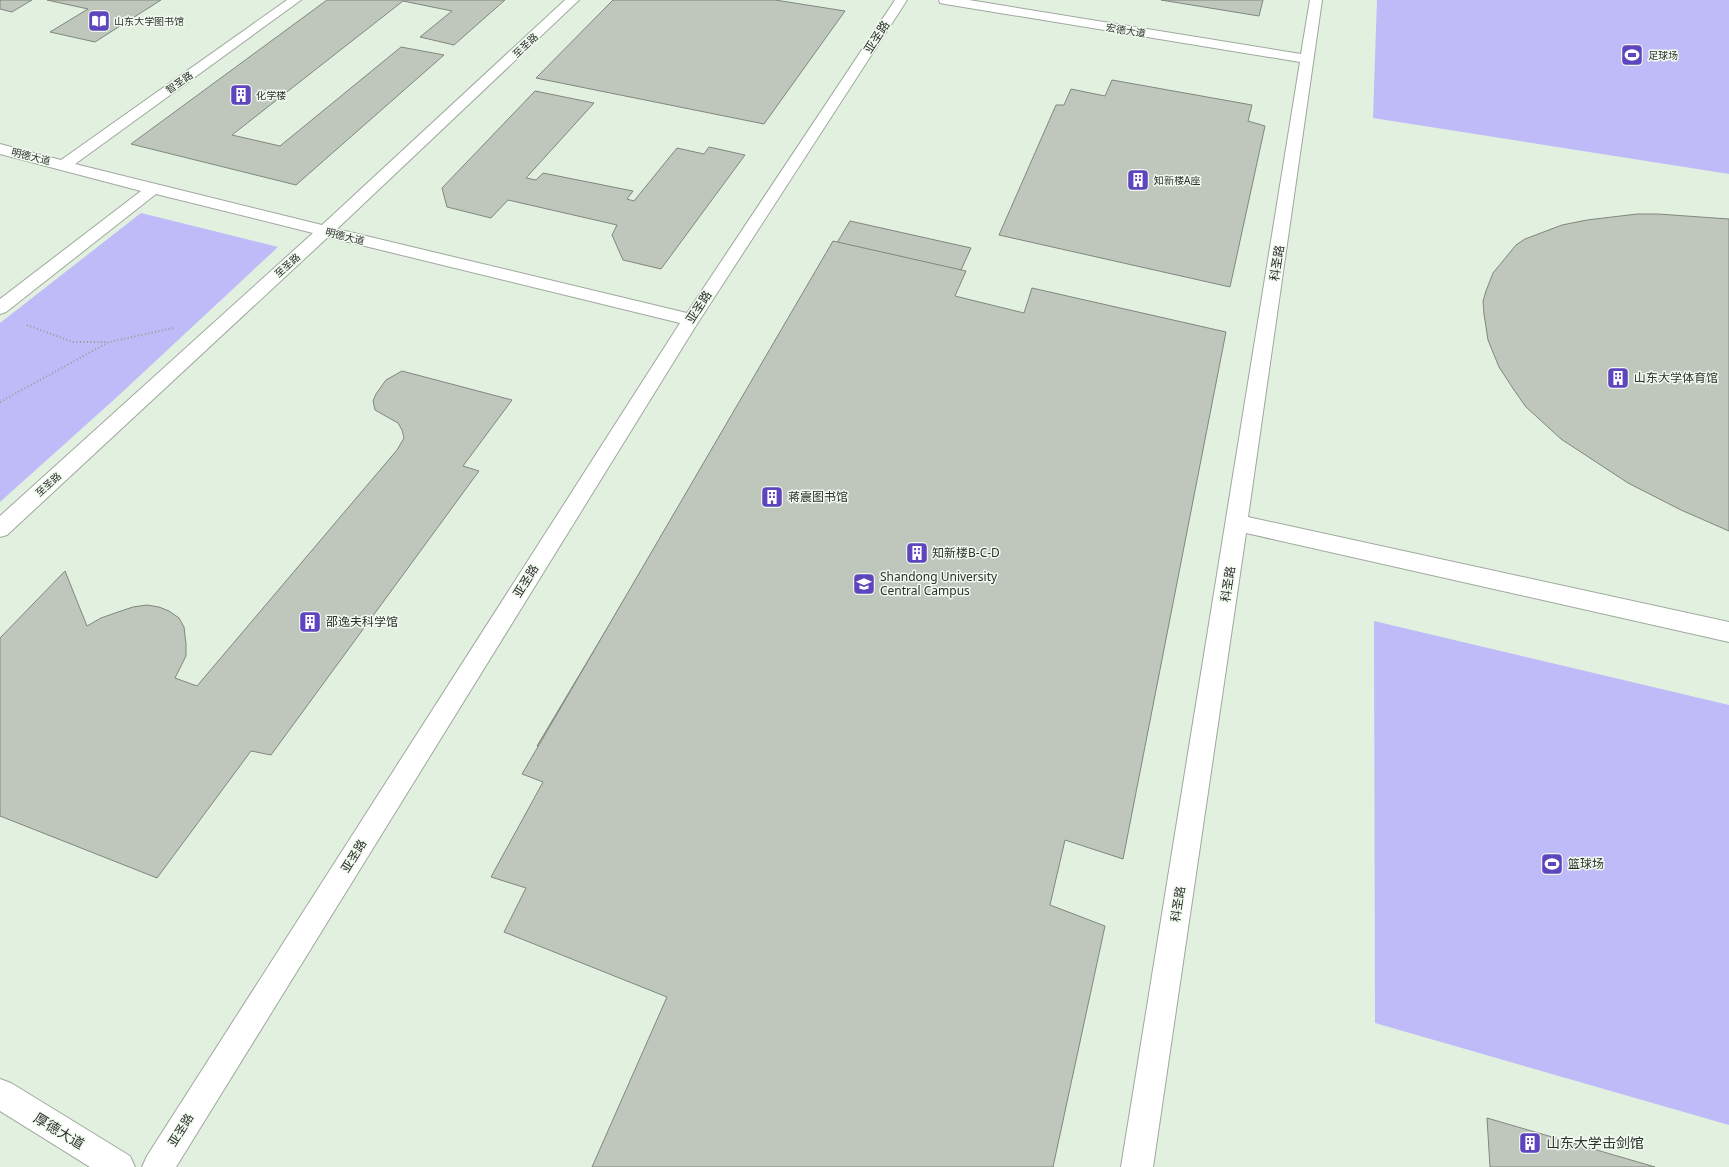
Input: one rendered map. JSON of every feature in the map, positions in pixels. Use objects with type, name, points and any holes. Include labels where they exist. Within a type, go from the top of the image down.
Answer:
[{"type":"lane","name":"智圣路","points":[[64,165],[295,0]]},
{"type":"lane","name":"至圣路","points":[[0,529],[325,231],[573,0]]},
{"type":"lane","name":"亚圣路","points":[[158,1167],[691,320],[901,0]]},
{"type":"lane","name":"宏德大道","points":[[945,0],[1307,59]]},
{"type":"lane","name":"科圣路","points":[[1137,1167],[1238,523],[1316,0]]},
{"type":"lane","name":"明德大道","points":[[0,149],[153,189],[691,320]]},
{"type":"lane","points":[[0,308],[153,189]]},
{"type":"lane","points":[[1238,523],[1729,632]]},
{"type":"lane","name":"厚德大道","points":[[0,1094],[118,1167]]},
{"type":"path","points":[[22,323],[73,342],[109,342],[178,327]]},
{"type":"path","points":[[0,402],[109,342]]},
{"type":"shaded area","name":"Shandong University Central Campus","points":[[0,0],[1729,0],[1729,1167],[0,1167]]},
{"type":"shaded area","points":[[1377,0],[1729,0],[1729,174],[1373,118]]},
{"type":"shaded area","points":[[141,213],[278,247],[117,397],[0,502],[0,323]]},
{"type":"shaded area","name":"篮球场","points":[[1374,621],[1729,705],[1729,1125],[1375,1023]]},
{"type":"building","points":[[0,0],[32,0],[12,12],[0,9]]},
{"type":"building","name":"山东大学图书馆","points":[[47,0],[161,0],[95,42],[50,32],[88,9]]},
{"type":"building","name":"化学楼","points":[[327,0],[505,0],[454,45],[420,37],[452,11],[403,1],[232,135],[280,146],[401,47],[444,55],[296,185],[131,144]]},
{"type":"building","points":[[613,0],[775,0],[845,11],[764,124],[536,78]]},
{"type":"building","points":[[1161,0],[1263,0],[1259,16]]},
{"type":"building","name":"知新楼A座","points":[[1112,80],[1252,105],[1248,121],[1265,126],[1230,287],[999,235],[1056,105],[1064,105],[1071,89],[1105,96]]},
{"type":"building","points":[[535,91],[594,103],[526,178],[536,180],[543,173],[633,191],[627,199],[634,201],[677,148],[704,154],[709,147],[745,155],[661,269],[623,260],[612,235],[617,225],[508,200],[491,218],[447,207],[442,188]]},
{"type":"building","name":"山东大学体育馆","points":[[1637,214],[1729,219],[1729,531],[1681,510],[1628,483],[1561,439],[1526,407],[1499,367],[1488,340],[1483,301],[1493,273],[1516,245],[1525,239],[1562,225],[1587,220]]},
{"type":"building","name":"蒋震图书馆","points":[[850,221],[971,248],[713,816],[537,746]]},
{"type":"building","name":"知新楼B-C-D","points":[[833,241],[966,271],[955,296],[1024,313],[1032,288],[1226,332],[1123,859],[1065,840],[1050,905],[1105,926],[1053,1167],[592,1167],[667,997],[504,932],[526,888],[491,877],[543,782],[522,774]]},
{"type":"building","name":"邵逸夫科学馆","points":[[402,371],[512,400],[463,466],[479,471],[271,755],[251,751],[157,878],[0,816],[0,638],[65,571],[87,626],[101,618],[118,612],[133,607],[147,605],[159,607],[169,611],[179,618],[184,627],[186,656],[175,678],[197,686],[397,450],[404,438],[402,430],[398,423],[375,410],[373,401],[386,380]]},
{"type":"building","name":"山东大学击剑馆","points":[[1487,1118],[1655,1167],[1490,1167]]},
{"type":"place","name":"山东大学图书馆","points":[[99,21]]},
{"type":"place","name":"足球场","points":[[1632,55]]},
{"type":"place","name":"化学楼","points":[[241,95]]},
{"type":"place","name":"知新楼A座","points":[[1138,180]]},
{"type":"place","name":"山东大学体育馆","points":[[1618,378]]},
{"type":"place","name":"蒋震图书馆","points":[[772,497]]},
{"type":"place","name":"知新楼B-C-D","points":[[917,553]]},
{"type":"place","name":"Shandong University Central Campus","points":[[864,584]]},
{"type":"place","name":"邵逸夫科学馆","points":[[310,622]]},
{"type":"place","name":"篮球场","points":[[1552,864]]},
{"type":"place","name":"山东大学击剑馆","points":[[1530,1143]]}]
